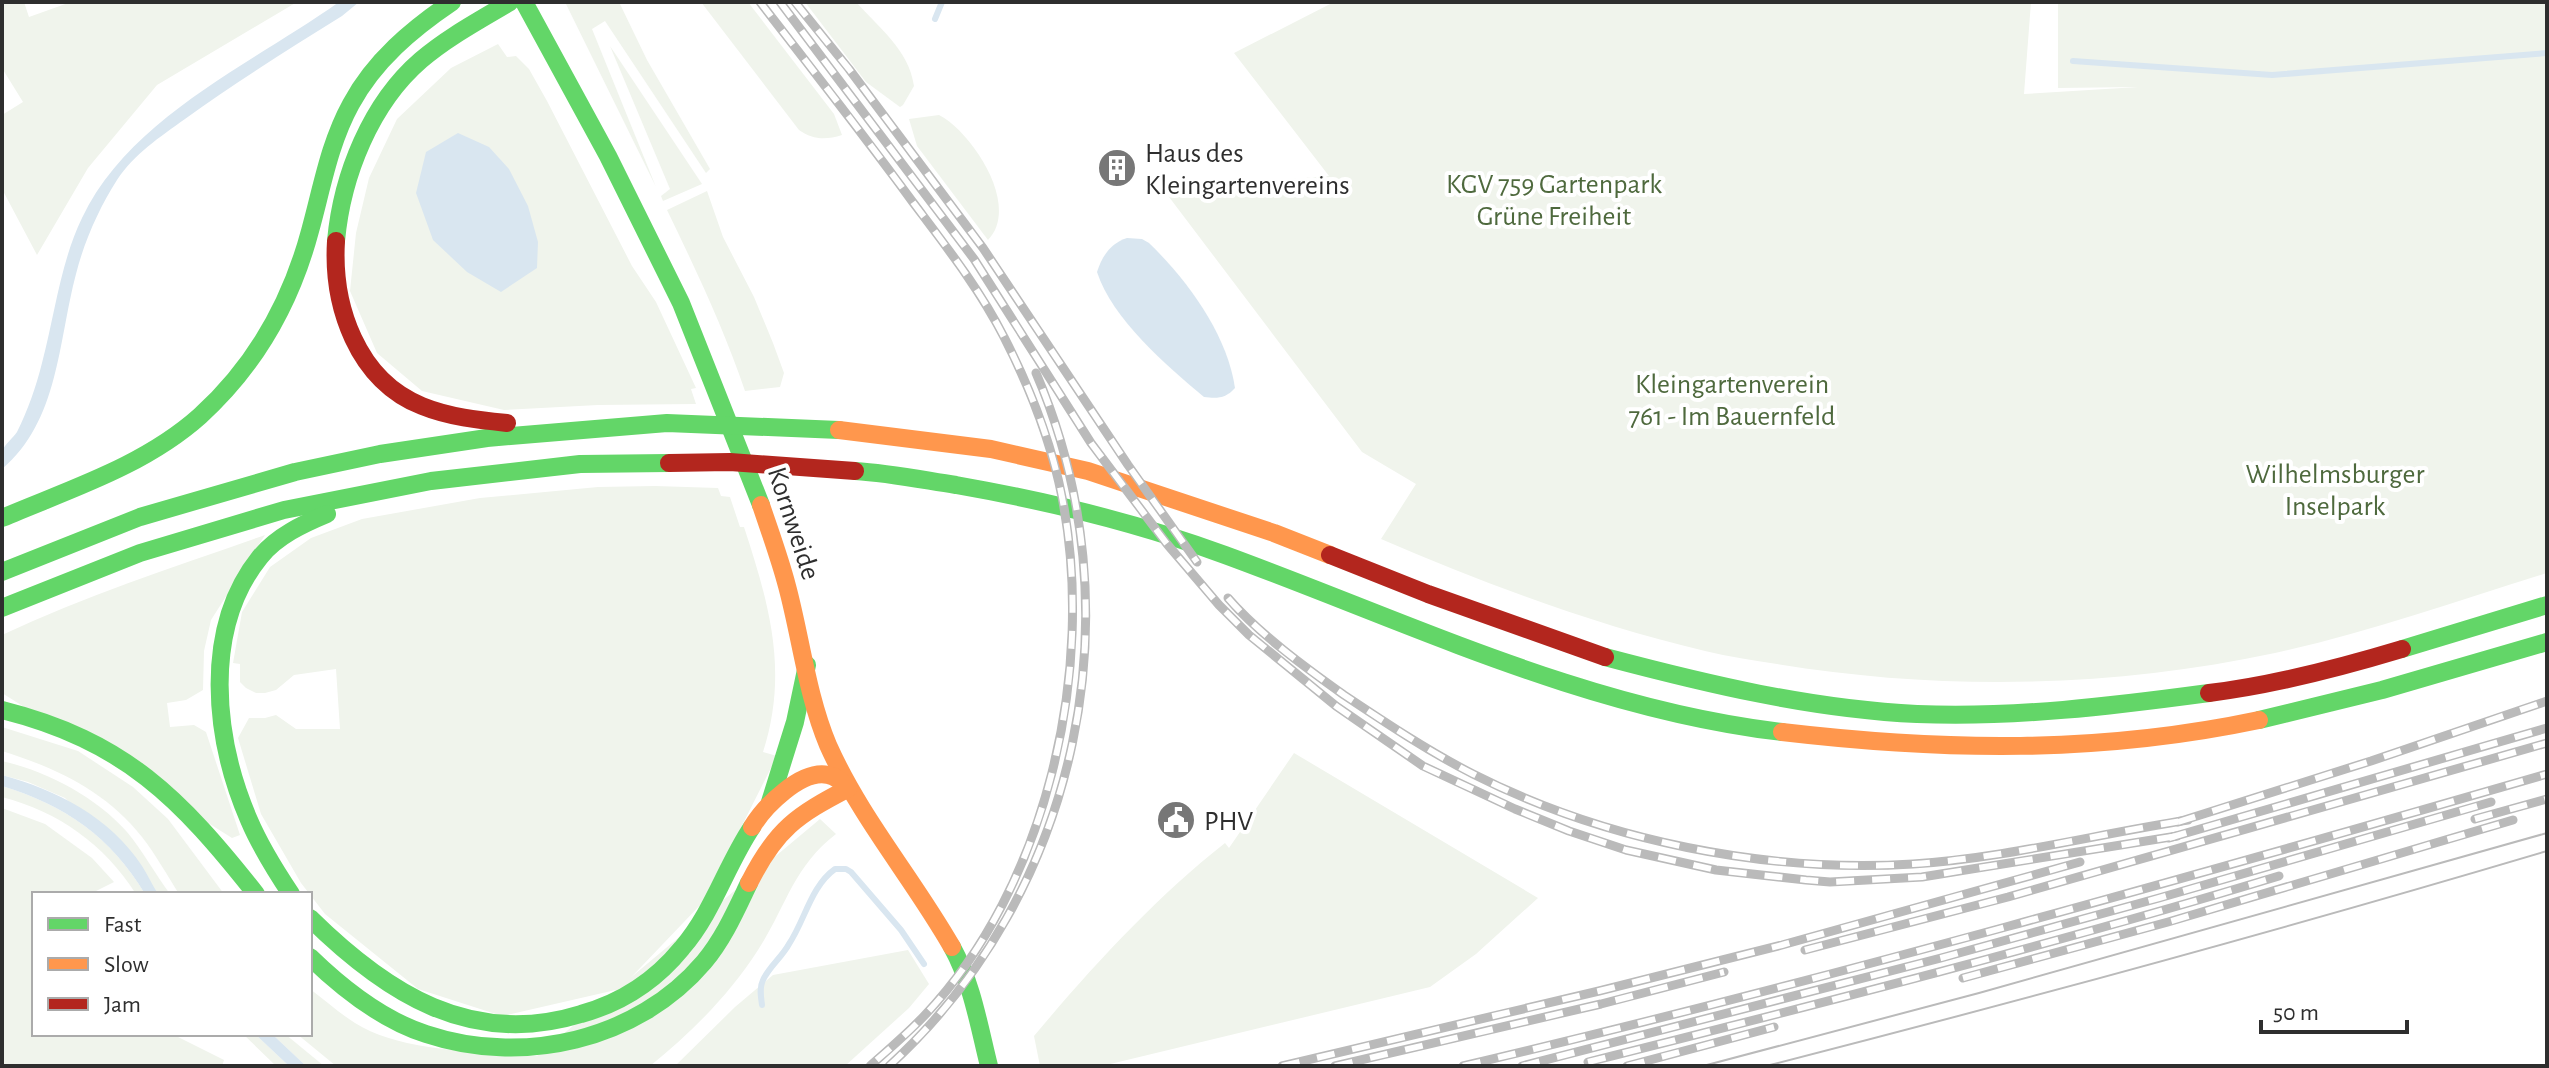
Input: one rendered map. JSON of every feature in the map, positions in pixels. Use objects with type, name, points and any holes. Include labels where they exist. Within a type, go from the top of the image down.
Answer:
[{"type":"main road","points":[[2,518],[121,468],[152,451],[183,430],[232,381],[269,331],[295,279],[317,213],[333,147],[353,98],[383,56],[436,8],[452,2]]},
{"type":"main road","points":[[510,2],[426,54],[398,83],[374,115],[346,185],[339,214],[334,279],[338,303],[359,351],[376,373],[412,402],[461,417],[564,431]]},
{"type":"main road","name":"Kornweide","points":[[524,2],[608,156],[681,303],[759,498],[787,586],[820,723],[849,788],[933,914],[953,950],[973,1000],[989,1066]]},
{"type":"main road","points":[[2,572],[140,517],[295,472],[380,454],[487,438],[667,423],[831,429],[991,449],[1088,471],[1274,533],[1590,653],[1703,683],[1807,703],[1916,714],[2012,714],[2106,707],[2242,689],[2344,666],[2547,605]]},
{"type":"main road","points":[[2,608],[88,572],[168,544],[296,507],[383,489],[457,477],[565,466],[724,460],[850,468],[991,488],[1092,511],[1180,539],[1578,688],[1661,710],[1761,730],[1872,742],[2037,748],[2112,743],[2212,730],[2375,693],[2547,642]]},
{"type":"main road","points":[[290,892],[251,824],[231,764],[220,703],[220,672],[226,631],[237,594],[259,559],[273,544],[309,521],[383,489]]},
{"type":"main road","points":[[770,802],[795,722],[807,665]]},
{"type":"main road","points":[[2,710],[72,732],[145,775],[185,810],[254,892]]},
{"type":"main road","points":[[312,920],[330,940],[372,974],[427,1007],[450,1016],[503,1025],[562,1021],[622,998],[670,963],[699,927],[713,904],[738,847],[770,802],[793,784],[822,774],[837,777],[849,788],[810,807],[779,834],[752,877],[722,939],[688,979],[635,1018],[583,1040],[539,1048],[497,1048],[449,1041],[405,1025],[360,999],[312,959]]},
{"type":"green space","points":[[2,2],[24,2],[29,17],[71,2],[297,2],[157,85],[88,168],[37,255],[2,189],[2,115],[23,102],[2,68]]},
{"type":"green space","points":[[565,2],[619,2],[647,60],[710,169],[706,173],[605,21],[592,29],[656,187]]},
{"type":"green space","points":[[701,2],[748,2],[834,114],[842,135],[820,138],[799,130]]},
{"type":"green space","points":[[805,2],[856,2],[900,50],[906,61],[914,86],[903,105],[900,107],[866,82]]},
{"type":"green space","points":[[1334,2],[2031,2],[2024,94],[2138,87],[2058,88],[2058,2],[2547,2],[2547,573],[2344,636],[2213,665],[2089,679],[1964,682],[1839,673],[1750,660],[1664,641],[1541,602],[1381,539],[1416,484],[1362,452],[1163,189],[1329,176],[1234,53]]},
{"type":"green space","points":[[498,44],[507,57],[516,56],[529,69],[547,101],[632,266],[656,302],[696,388],[691,389],[696,404],[504,410],[422,391],[377,353],[350,291],[356,233],[369,178],[397,119],[451,68]]},
{"type":"green space","points":[[610,46],[702,184],[663,201],[661,196],[670,189]]},
{"type":"green space","points":[[939,115],[952,124],[978,153],[996,190],[999,209],[997,226],[988,240],[917,146],[909,119]]},
{"type":"green space","points":[[707,191],[723,237],[754,297],[773,343],[784,373],[780,387],[745,391],[719,322],[667,210]]},
{"type":"green space","points":[[598,487],[718,488],[721,496],[730,497],[740,527],[744,527],[773,638],[775,694],[763,752],[777,756],[704,901],[620,989],[502,1016],[418,989],[325,914],[312,897],[312,892],[308,892],[301,883],[261,814],[238,738],[249,718],[276,715],[296,729],[340,729],[336,669],[294,675],[276,690],[265,693],[246,688],[240,682],[240,664],[233,663],[242,612],[270,567],[311,538],[362,519],[480,498]]},
{"type":"green space","points":[[265,535],[211,620],[204,651],[203,690],[186,700],[167,703],[170,727],[194,725],[206,732],[240,835],[232,838],[2,693],[2,635],[99,594]]},
{"type":"green space","points":[[2,727],[78,751],[133,787],[168,819],[223,892],[178,892],[147,844],[113,807],[79,783],[42,765],[2,751]]},
{"type":"green space","points":[[1294,753],[1538,898],[1476,954],[1430,987],[1102,1066],[1040,1066],[1034,1036],[1101,959],[1149,910],[1225,843],[1229,848]]},
{"type":"green space","points":[[2,761],[36,771],[86,797],[127,832],[169,892],[156,892],[65,798],[2,775]]},
{"type":"green space","points":[[2,786],[66,813],[117,856],[144,892],[135,892],[110,860],[78,832],[42,811],[2,797]]},
{"type":"green space","points":[[2,808],[45,824],[92,858],[114,882],[94,892],[32,892],[32,1036],[176,1036],[224,1060],[222,1066],[2,1066]]},
{"type":"green space","points":[[820,819],[836,834],[821,847],[800,874],[768,934],[735,982],[681,1040],[650,1066],[336,1066],[299,1036],[312,1036],[312,991],[355,1023],[395,1040],[443,1049],[537,1056]]},
{"type":"green space","points":[[908,950],[929,984],[909,1008],[845,1066],[675,1066],[735,1007],[773,975]]},
{"type":"green space","points":[[245,1036],[257,1036],[289,1066],[276,1066]]},
{"type":"green space","points":[[274,1036],[287,1036],[324,1066],[306,1066]]},
{"type":"shaded area","points":[[339,2],[359,2],[166,132],[139,154],[117,180],[104,202],[79,262],[46,404],[21,450],[2,469],[2,451],[17,432],[37,381],[74,235],[103,182],[130,150],[196,95]]},
{"type":"shaded area","points":[[458,133],[489,147],[509,169],[528,206],[538,242],[537,268],[501,292],[467,272],[433,240],[416,193],[426,152]]},
{"type":"shaded area","points":[[1127,238],[1149,243],[1178,274],[1204,310],[1231,368],[1235,388],[1225,396],[1204,397],[1174,371],[1128,324],[1104,290],[1097,272],[1108,251]]},
{"type":"shaded area","points":[[2,775],[43,789],[81,808],[114,833],[129,849],[157,892],[144,892],[117,856],[66,813],[2,786]]},
{"type":"shaded area","points":[[257,1036],[274,1036],[306,1066],[289,1066]]},
{"type":"waterway","points":[[935,19],[942,2]]},
{"type":"waterway","points":[[2073,61],[2272,75],[2547,53]]},
{"type":"waterway","points":[[762,1005],[763,980],[795,935],[814,894],[835,869],[851,872],[901,930],[924,964]]},
{"type":"tram line","points":[[1703,1066],[1979,993],[2547,833]]},
{"type":"tram line","points":[[1766,1066],[2158,962],[2547,851]]},
{"type":"railway","points":[[760,2],[949,250],[1004,337],[1046,435],[1062,497],[1071,564],[1072,633],[1066,703],[1052,773],[1031,841],[1002,905],[967,964],[924,1016],[870,1066]]},
{"type":"railway","points":[[780,2],[974,259],[1091,443],[1167,544],[1249,635],[1336,706],[1423,766],[1515,809],[1626,850],[1716,870],[1806,880],[1830,882],[1922,877],[2177,836]]},
{"type":"railway","points":[[795,2],[983,248],[1197,562]]},
{"type":"railway","points":[[889,1066],[954,996],[1007,918],[1046,833],[1072,743],[1085,651],[1083,557],[1067,464],[1036,373]]},
{"type":"railway","points":[[1228,598],[1268,637],[1344,695],[1456,765],[1577,818],[1687,848],[1801,863],[1913,864],[2017,851],[2188,820]]},
{"type":"railway","points":[[2178,822],[2547,701]]},
{"type":"railway","points":[[2169,838],[2547,728]]},
{"type":"railway","points":[[1805,950],[2008,897],[2547,743]]},
{"type":"railway","points":[[1463,1066],[1735,999],[2006,927],[2547,774]]},
{"type":"railway","points":[[2475,819],[2547,799]]},
{"type":"railway","points":[[1522,1066],[1941,958],[2491,802]]},
{"type":"railway","points":[[1963,978],[2168,922],[2513,820]]},
{"type":"railway","points":[[1282,1066],[1782,945],[2080,862]]},
{"type":"railway","points":[[1588,1062],[2021,950],[2279,876]]},
{"type":"railway","points":[[1335,1066],[1724,972]]},
{"type":"railway","points":[[1627,1066],[1774,1027]]},
{"type":"traffic: fast","points":[[2,518],[131,463],[178,434],[220,397],[254,354],[293,283],[332,150],[343,119],[360,88],[395,47],[452,2]]},
{"type":"traffic: fast","points":[[336,241],[352,166],[387,97],[403,77],[431,52],[510,2]]},
{"type":"traffic: fast","points":[[524,2],[608,156],[681,303],[761,505]]},
{"type":"traffic: fast","points":[[2,572],[140,517],[295,472],[380,454],[487,438],[667,423],[839,430]]},
{"type":"traffic: fast","points":[[2,608],[140,553],[284,510],[431,481],[580,464],[669,463]]},
{"type":"traffic: fast","points":[[855,471],[990,491],[1126,523],[1225,555],[1568,684],[1709,721],[1782,732]]},
{"type":"traffic: fast","points":[[290,892],[258,839],[237,788],[222,720],[222,650],[229,617],[241,586],[260,557],[282,537],[327,514]]},
{"type":"traffic: fast","points":[[2402,649],[2547,605]]},
{"type":"traffic: fast","points":[[2259,720],[2382,690],[2547,642]]},
{"type":"traffic: fast","points":[[1605,657],[1760,694],[1838,707],[1917,714],[2027,713],[2209,693]]},
{"type":"traffic: fast","points":[[770,802],[795,722],[807,665]]},
{"type":"traffic: fast","points":[[2,710],[83,738],[147,778],[202,829],[254,892]]},
{"type":"traffic: fast","points":[[312,920],[369,969],[433,1007],[467,1018],[503,1024],[541,1023],[610,1004],[637,989],[661,970],[693,934],[752,827]]},
{"type":"traffic: fast","points":[[312,959],[364,1002],[394,1021],[426,1034],[463,1043],[501,1047],[538,1046],[576,1040],[612,1028],[646,1011],[677,989],[718,943],[749,883]]},
{"type":"traffic: fast","points":[[952,947],[970,990],[989,1066]]},
{"type":"traffic: slow","points":[[839,430],[991,449],[1088,471],[1274,533],[1330,555]]},
{"type":"traffic: slow","points":[[761,505],[784,576],[809,686],[828,745],[871,823],[952,947]]},
{"type":"traffic: slow","points":[[1782,732],[1902,743],[2021,746],[2139,739],[2259,720]]},
{"type":"traffic: slow","points":[[749,883],[769,849],[790,825],[849,788],[831,776],[806,778],[774,800],[752,827]]},
{"type":"traffic: jam","points":[[336,241],[336,266],[344,315],[365,360],[381,378],[399,394],[432,410],[464,418],[507,423]]},
{"type":"traffic: jam","points":[[669,463],[730,462],[855,471]]},
{"type":"traffic: jam","points":[[1330,555],[1428,594],[1605,657]]},
{"type":"traffic: jam","points":[[2209,693],[2307,675],[2402,649]]},
{"type":"place","name":"Haus des Kleingartenvereins","points":[[1117,168]]},
{"type":"place","name":"PHV","points":[[1176,820]]},
{"type":"park label","name":"KGV 759 Gartenpark Grüne Freiheit","points":[[1554,199]]},
{"type":"park label","name":"Kleingartenverein 761 - Im Bauernfeld","points":[[1732,399]]},
{"type":"park label","name":"Wilhelmsburger Inselpark","points":[[2335,489]]}]
